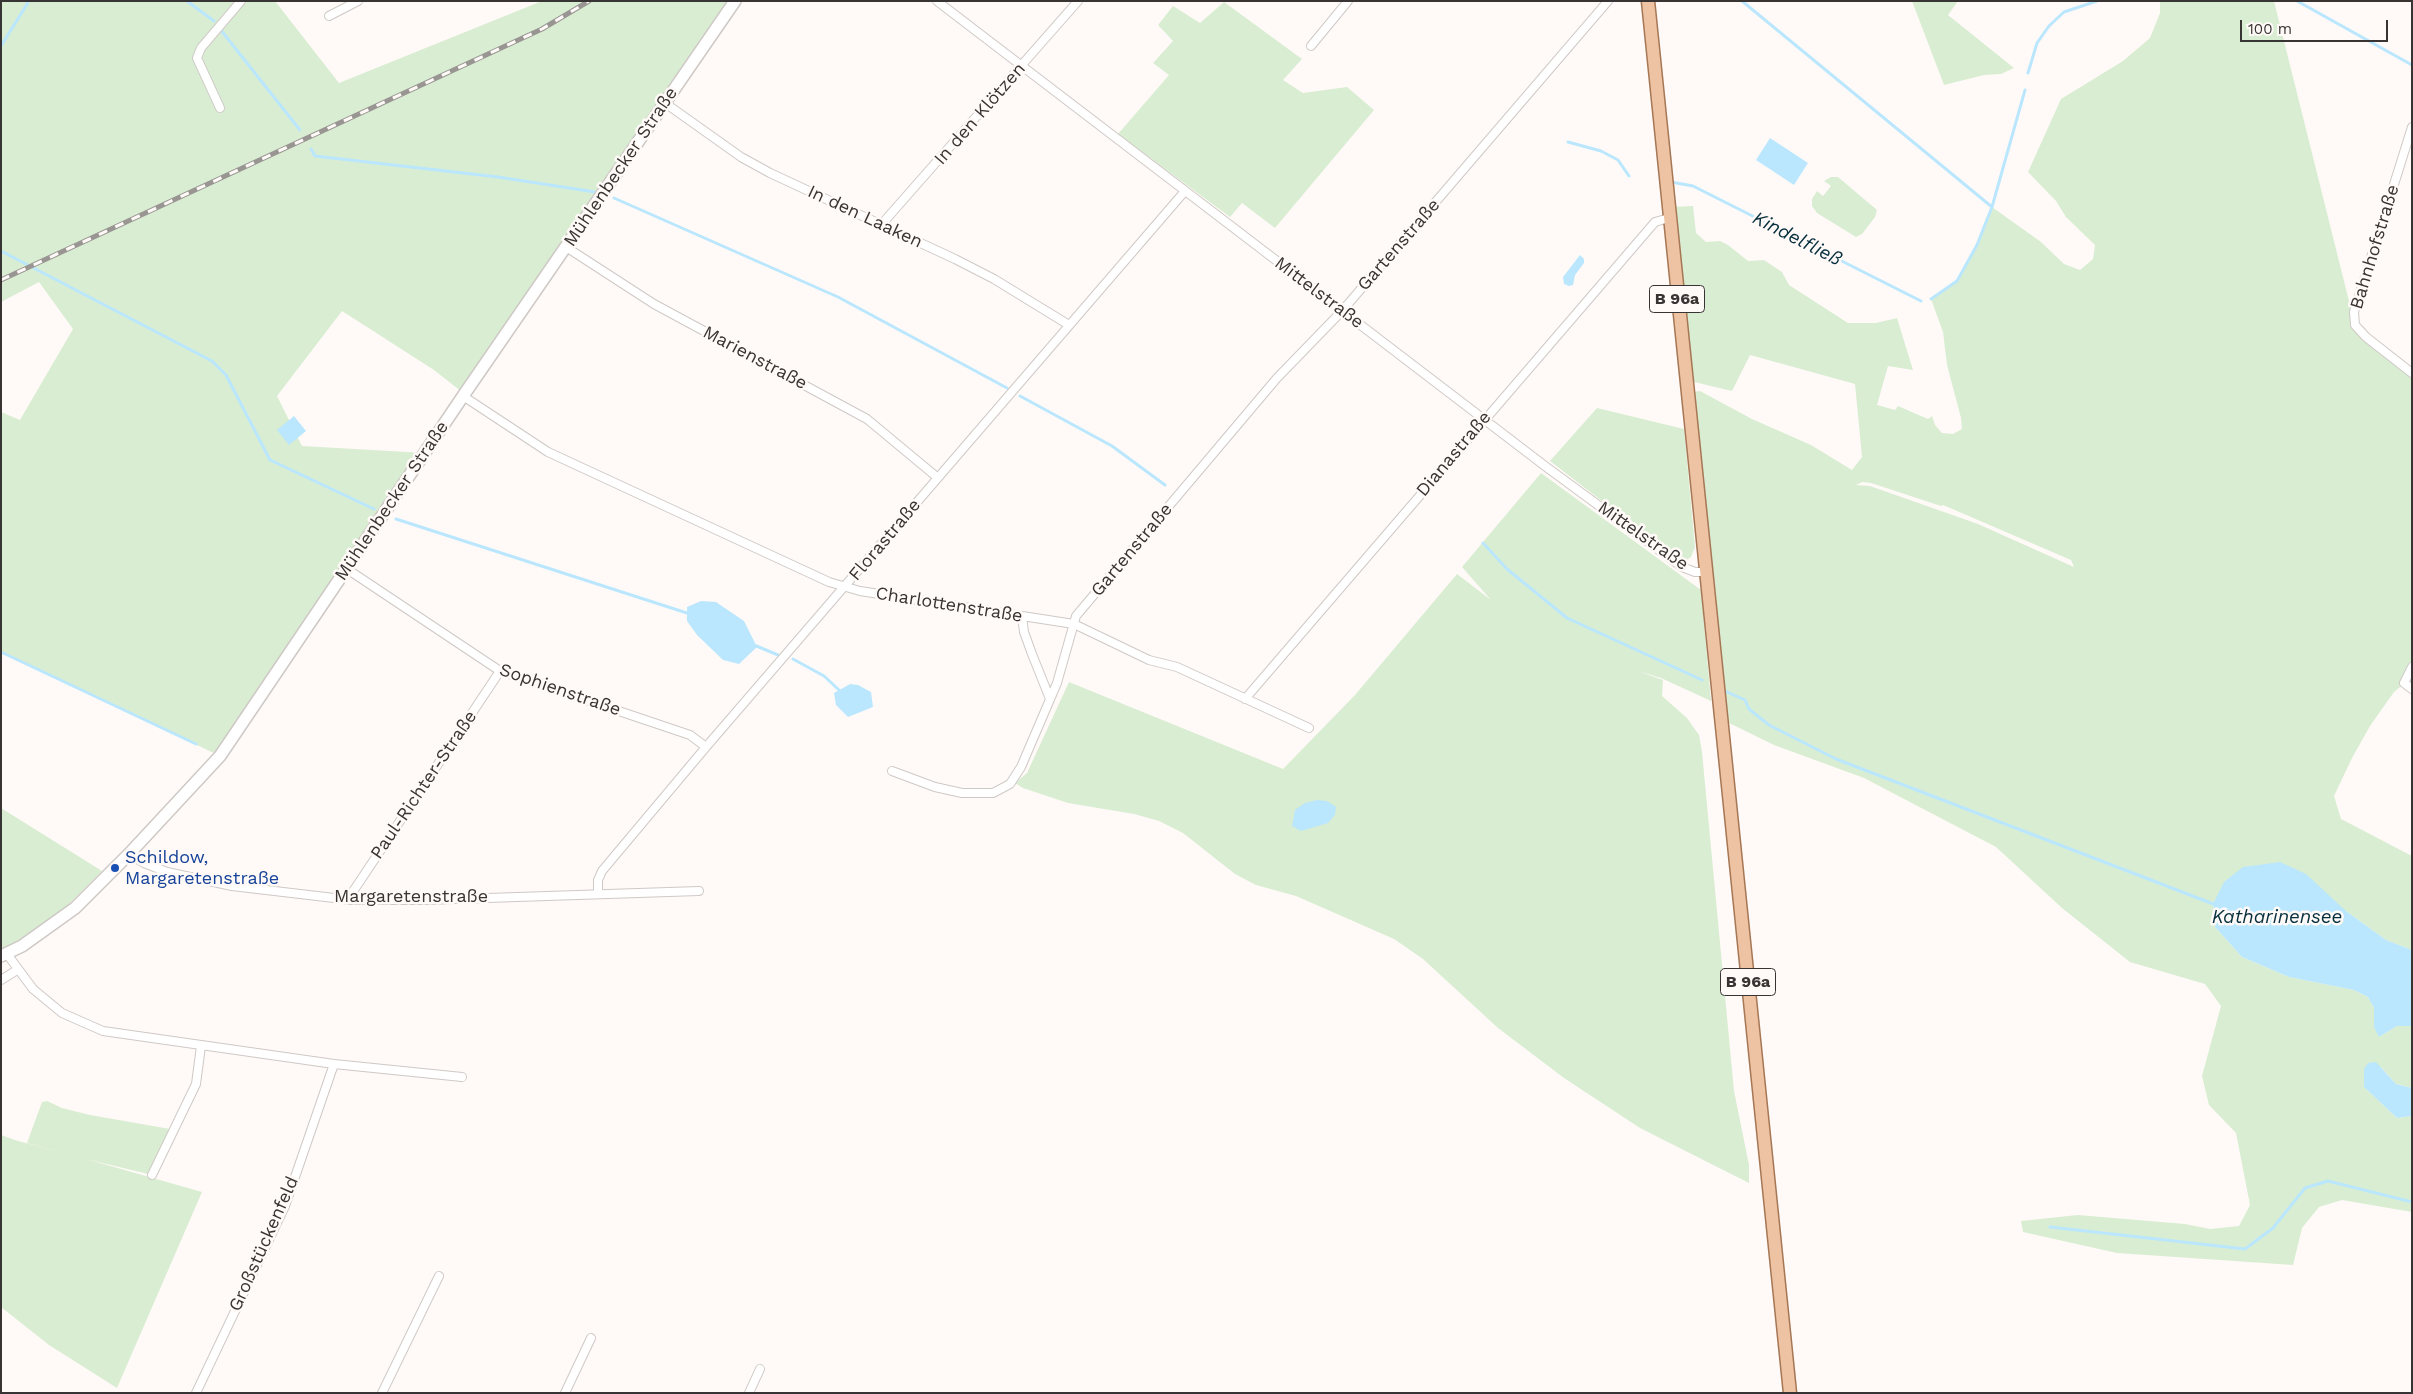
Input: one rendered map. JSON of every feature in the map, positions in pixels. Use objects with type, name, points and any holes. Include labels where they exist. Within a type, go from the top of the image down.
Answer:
[{"type":"main road","name":"Mühlenbecker Straße","points":[[4,955],[22,946],[75,908],[129,854],[220,756],[463,396],[734,1]]},
{"type":"main road","name":"B 96a","points":[[1648,1],[1790,1393]]},
{"type":"street","points":[[220,108],[197,58],[201,48],[241,1]]},
{"type":"street","points":[[329,16],[358,1]]},
{"type":"street","name":"Mittelstraße","points":[[938,1],[1342,311],[1682,567],[1695,572],[1706,572]]},
{"type":"street","name":"In den Klötzen","points":[[881,225],[1078,1]]},
{"type":"street","points":[[1311,46],[1348,1]]},
{"type":"street","name":"Gartenstraße","points":[[892,771],[935,787],[982,794],[1004,789],[1015,778],[1050,698],[1076,616],[1277,378],[1342,311],[1608,1]]},
{"type":"street","name":"In den Laaken","points":[[664,103],[741,157],[770,174],[994,279],[1068,325]]},
{"type":"street","name":"Bahnhofstraße","points":[[2412,127],[2354,312],[2355,325],[2366,337],[2412,373]]},
{"type":"street","name":"Florastraße","points":[[598,894],[598,880],[602,870],[1185,191]]},
{"type":"street","name":"Dianastraße","points":[[1245,699],[1484,418],[1655,222],[1669,218]]},
{"type":"street","name":"Marienstraße","points":[[566,247],[654,304],[867,419],[938,478]]},
{"type":"street","name":"Charlottenstraße","points":[[463,396],[548,452],[700,524],[844,588],[1074,624],[1149,660],[1177,667],[1309,728]]},
{"type":"street","name":"Sophienstraße","points":[[347,569],[500,671],[690,735],[706,747]]},
{"type":"street","points":[[1022,616],[1027,639],[1050,698]]},
{"type":"street","points":[[2412,667],[2404,683],[2412,689]]},
{"type":"street","name":"Paul-Richter-Straße","points":[[351,900],[352,893],[500,671]]},
{"type":"street","name":"Margaretenstraße","points":[[129,854],[144,863],[167,872],[232,886],[351,900],[426,900],[699,891]]},
{"type":"street","points":[[4,955],[33,989],[62,1013],[102,1031],[334,1064],[462,1076]]},
{"type":"street","points":[[1,980],[17,970]]},
{"type":"street","points":[[152,1175],[196,1084],[201,1046]]},
{"type":"street","name":"Großstückenfeld","points":[[196,1393],[285,1206],[334,1064]]},
{"type":"street","points":[[382,1393],[439,1276]]},
{"type":"street","points":[[564,1393],[591,1338]]},
{"type":"street","points":[[749,1393],[760,1368]]},
{"type":"green space","points":[[1,1],[275,1],[339,83],[542,1],[734,1],[462,392],[434,370],[342,311],[277,396],[302,446],[425,453],[220,756],[1,652],[1,412],[20,420],[73,329],[39,282],[1,302]]},
{"type":"green space","points":[[1912,1],[1958,1],[1948,15],[2014,68],[2001,74],[1984,75],[1944,85]]},
{"type":"green space","points":[[2160,1],[2274,1],[2355,325],[2412,373],[2412,689],[2404,684],[2394,692],[2370,726],[2334,796],[2341,819],[2412,856],[2412,950],[2386,940],[2346,911],[2213,904],[2215,927],[2242,957],[2289,977],[2354,990],[2368,997],[2374,1008],[2374,1019],[2379,1037],[2397,1026],[2412,1026],[2412,1088],[2396,1084],[2381,1067],[2364,1069],[2364,1087],[2397,1118],[2412,1116],[2412,1212],[2342,1200],[2319,1207],[2302,1228],[2293,1265],[2117,1253],[2023,1232],[2021,1221],[2078,1215],[2185,1224],[2210,1229],[2239,1226],[2250,1205],[2236,1133],[2209,1105],[2202,1076],[2221,1006],[2205,984],[2130,962],[2062,908],[1996,847],[1864,778],[1774,745],[1727,722],[1693,392],[1700,391],[1752,419],[1811,445],[1852,470],[1862,457],[1855,384],[1750,355],[1732,391],[1690,381],[1671,207],[1693,206],[1696,233],[1706,242],[1720,241],[1748,261],[1764,260],[1782,272],[1789,285],[1848,323],[1876,323],[1897,318],[1913,370],[1888,366],[1877,405],[1895,410],[1898,406],[1928,419],[1932,416],[1935,425],[1942,433],[1953,434],[1962,429],[1961,418],[1947,365],[1943,332],[1931,299],[1957,281],[1977,245],[1992,207],[2041,242],[2064,264],[2080,270],[2093,259],[2095,245],[2066,217],[2056,201],[2028,172],[2061,99],[2123,61],[2150,38],[2160,13]],"holes":[[[1862,482],[1871,483],[1941,506],[1943,505],[2071,560],[2074,567],[1978,524],[1870,486],[1856,485]]]},
{"type":"green space","points":[[1224,2],[1302,59],[1283,80],[1303,93],[1347,87],[1374,110],[1275,228],[1242,203],[1230,217],[1118,134],[1169,75],[1153,63],[1173,41],[1158,25],[1173,6],[1200,23]]},
{"type":"green space","points":[[1831,177],[1838,177],[1877,210],[1875,217],[1862,234],[1856,237],[1817,213],[1812,206],[1812,199],[1817,191],[1823,196],[1831,186],[1824,181]]},
{"type":"green space","points":[[1597,408],[1684,429],[1695,547],[1691,557],[1682,563],[1550,461]]},
{"type":"green space","points":[[1541,473],[1701,590],[1711,701],[1661,678],[1638,671],[1663,680],[1662,696],[1687,718],[1699,735],[1734,1091],[1749,1165],[1749,1183],[1640,1128],[1564,1078],[1498,1028],[1423,959],[1394,939],[1296,896],[1256,885],[1235,874],[1183,833],[1159,821],[1134,814],[1068,803],[1023,788],[1015,783],[1027,773],[1069,682],[1283,769],[1355,695],[1457,574],[1491,600],[1462,567]]},
{"type":"green space","points":[[1,808],[102,871],[70,903],[55,924],[1,955]]},
{"type":"green space","points":[[47,1101],[62,1108],[90,1115],[170,1129],[148,1174],[86,1159],[202,1192],[117,1388],[49,1345],[1,1307],[1,1135],[18,1141],[64,1153],[27,1143],[42,1102]]},
{"type":"water","points":[[1770,138],[1808,163],[1794,185],[1756,160]]},
{"type":"water","points":[[1580,255],[1584,259],[1584,263],[1575,275],[1573,285],[1564,284],[1563,277]]},
{"type":"water","points":[[294,416],[306,431],[289,445],[277,430]]},
{"type":"water","points":[[701,601],[716,602],[744,621],[757,647],[739,664],[723,660],[697,635],[687,621],[687,607]]},
{"type":"water","points":[[850,684],[858,685],[871,692],[873,707],[848,717],[836,705],[834,693]]},
{"type":"water","points":[[1317,800],[1327,801],[1336,807],[1335,815],[1328,823],[1301,831],[1292,826],[1295,810],[1305,803]]},
{"type":"water","name":"Katharinensee","points":[[2280,862],[2306,874],[2346,911],[2386,940],[2412,950],[2412,1026],[2397,1026],[2379,1037],[2374,1027],[2374,1008],[2368,997],[2354,990],[2289,977],[2242,957],[2215,927],[2213,904],[2224,882],[2243,867]]},
{"type":"water","points":[[2376,1062],[2396,1084],[2412,1088],[2412,1116],[2397,1118],[2364,1087],[2364,1069],[2368,1063]]},
{"type":"waterway","points":[[1,46],[29,1]]},
{"type":"waterway","points":[[187,1],[214,21]]},
{"type":"waterway","points":[[1742,1],[1992,207]]},
{"type":"waterway","name":"Kindelfließ","points":[[2028,73],[2037,43],[2049,26],[2064,12],[2097,1]]},
{"type":"waterway","name":"Kindelfließ","points":[[2297,1],[2412,65]]},
{"type":"waterway","points":[[220,29],[300,130]]},
{"type":"waterway","name":"Kindelfließ","points":[[1931,299],[1957,281],[1977,245],[1992,207],[2025,90]]},
{"type":"waterway","name":"Kindelfließ","points":[[1568,142],[1601,151],[1618,160],[1629,176]]},
{"type":"waterway","points":[[311,149],[315,156],[498,177],[595,192]]},
{"type":"waterway","name":"Kindelfließ","points":[[1671,182],[1693,186],[1921,301]]},
{"type":"waterway","points":[[614,198],[838,297],[1007,388]]},
{"type":"waterway","points":[[1,251],[212,361],[226,375],[270,460],[374,509]]},
{"type":"waterway","points":[[1020,396],[1112,446],[1165,485]]},
{"type":"waterway","points":[[396,519],[690,614]]},
{"type":"waterway","points":[[1483,543],[1507,569],[1567,618],[1702,680]]},
{"type":"waterway","points":[[754,645],[778,655]]},
{"type":"waterway","points":[[1,652],[196,744]]},
{"type":"waterway","points":[[793,659],[824,676],[839,690]]},
{"type":"waterway","points":[[1725,691],[1745,700],[1749,709],[1769,725],[1836,759],[2216,905]]},
{"type":"waterway","points":[[2050,1227],[2245,1249],[2273,1228],[2305,1188],[2328,1181],[2412,1202]]},
{"type":"railway","points":[[1,280],[542,29],[589,1]]},
{"type":"place","name":"Schildow, Margaretenstraße","points":[[115,868]]}]
